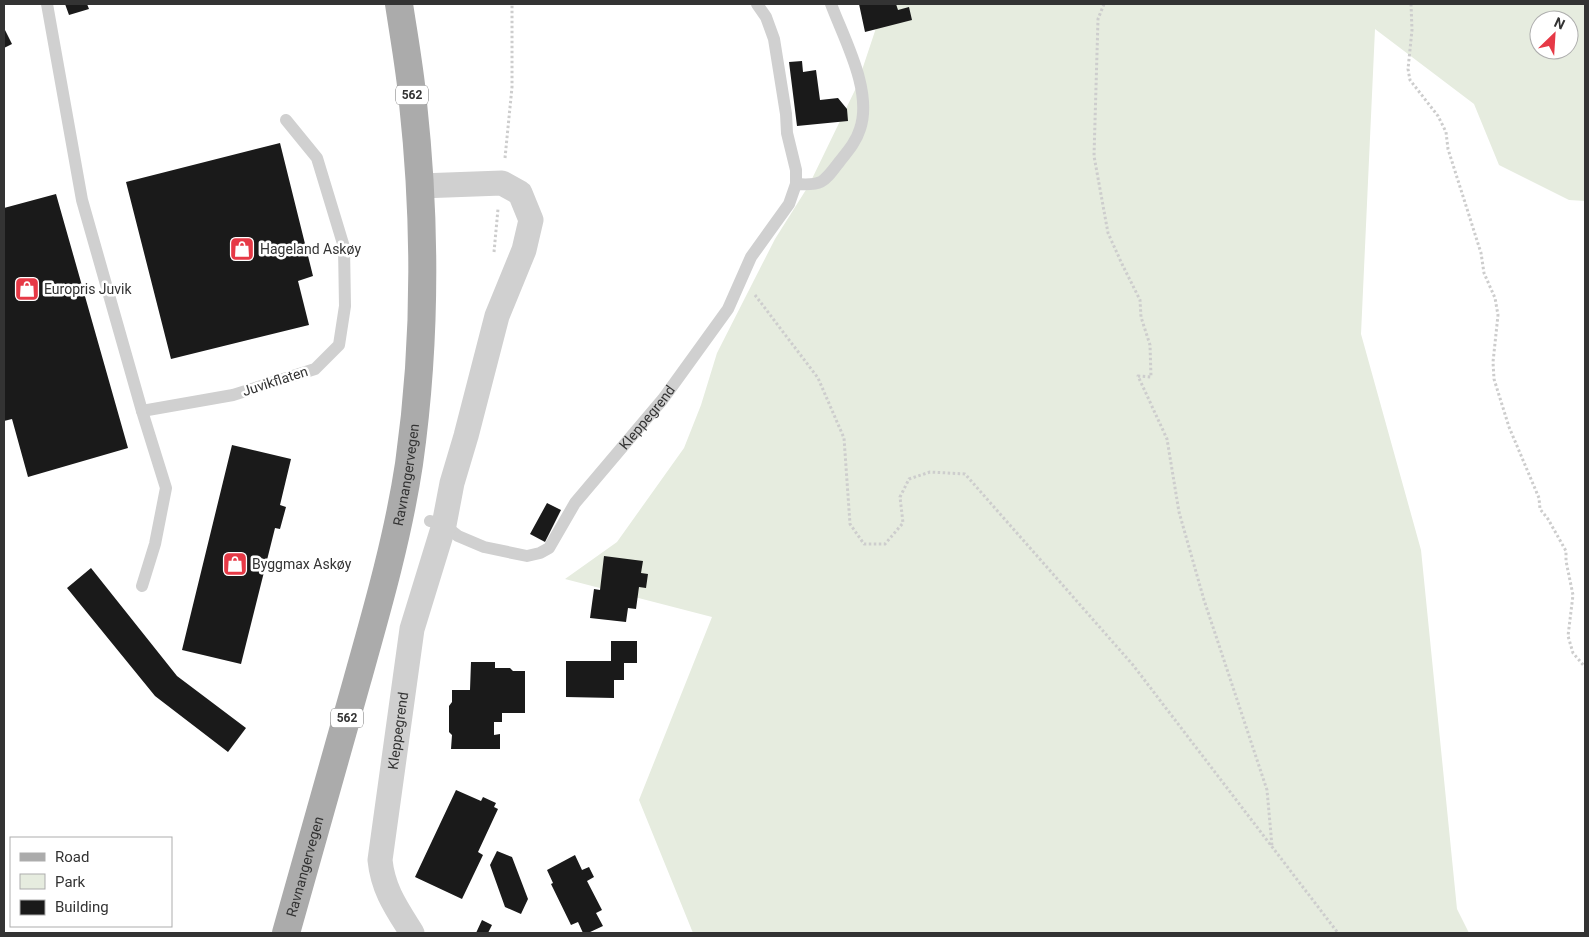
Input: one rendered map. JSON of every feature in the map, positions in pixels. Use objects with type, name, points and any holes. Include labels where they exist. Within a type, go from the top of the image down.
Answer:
[{"type":"main road","name":"Ravnangervegen","points":[[286,933],[375,620],[409,465],[419,366],[423,295],[420,186],[413,102],[399,4]]},
{"type":"street","points":[[420,186],[502,183]]},
{"type":"street","name":"Kleppegrend","points":[[412,933],[386,890],[381,875],[380,860],[412,629],[437,523],[452,483],[466,436],[497,316],[524,250],[530,220],[520,193],[502,183]]},
{"type":"lane","points":[[47,4],[82,200],[166,488],[155,544],[142,586]]},
{"type":"lane","name":"Kleppegrend","points":[[437,523],[458,536],[493,549],[527,556],[550,548],[575,503],[663,399],[728,310],[751,257],[789,204],[796,184],[796,170],[787,133],[786,114],[774,39],[766,17],[757,4]]},
{"type":"lane","points":[[796,184],[813,185],[821,183],[827,178],[855,142],[863,116],[859,77],[830,4]]},
{"type":"lane","name":"Juvikflaten","points":[[142,411],[233,395],[315,369],[339,345],[345,306],[344,247],[317,158],[286,120]]},
{"type":"path","points":[[493,256],[512,87],[512,4]]},
{"type":"path","points":[[1104,4],[1098,18],[1094,156],[1108,234],[1140,300],[1141,317],[1150,345],[1151,377],[1138,376],[1167,439],[1178,512],[1204,600],[1267,790],[1272,847]]},
{"type":"path","points":[[1411,4],[1412,30],[1408,69],[1410,80],[1438,116],[1446,132],[1448,149],[1481,253],[1484,273],[1495,298],[1498,315],[1493,362],[1494,378],[1509,427],[1539,498],[1540,509],[1566,551],[1566,562],[1573,595],[1568,636],[1572,652],[1585,667]]},
{"type":"path","points":[[742,278],[818,378],[844,438],[850,524],[864,544],[885,544],[903,523],[900,497],[909,479],[930,472],[965,474],[1133,665],[1338,933]]},
{"type":"green space","points":[[884,4],[1585,4],[1585,201],[1569,200],[1499,165],[1474,104],[1375,29],[1361,334],[1421,550],[1457,909],[1469,933],[693,933],[639,800],[712,617],[565,579],[617,542],[684,448],[701,405],[717,353],[775,239],[809,185],[856,88]]},
{"type":"building","points":[[65,4],[87,4],[89,9],[69,15]]},
{"type":"building","points":[[859,4],[896,4],[898,10],[909,7],[912,20],[865,32]]},
{"type":"building","points":[[4,28],[12,44],[4,48]]},
{"type":"building","points":[[802,61],[803,72],[816,70],[820,100],[838,98],[847,109],[848,121],[797,126],[789,62]]},
{"type":"building","points":[[280,143],[313,276],[298,281],[309,325],[171,359],[126,182]]},
{"type":"building","points":[[56,194],[128,448],[28,477],[12,419],[4,421],[4,208]]},
{"type":"building","points":[[232,445],[291,459],[280,505],[286,507],[280,529],[275,528],[241,664],[182,650]]},
{"type":"building","points":[[547,503],[561,510],[545,542],[530,534]]},
{"type":"building","points":[[604,556],[643,561],[641,573],[648,574],[646,588],[639,587],[636,609],[628,608],[626,622],[590,618],[594,589],[600,590]]},
{"type":"building","points":[[91,568],[177,676],[246,728],[228,752],[155,696],[67,588]]},
{"type":"building","points":[[611,641],[637,641],[637,663],[624,663],[624,680],[614,680],[614,698],[566,697],[566,661],[611,661]]},
{"type":"building","points":[[471,662],[495,662],[495,668],[525,671],[525,713],[502,713],[502,722],[494,722],[494,735],[500,734],[500,749],[451,749],[452,735],[449,732],[449,706],[452,702],[452,690],[470,690]]},
{"type":"building","points":[[456,790],[481,801],[483,797],[496,803],[494,807],[498,809],[478,852],[483,855],[462,899],[415,877]]},
{"type":"building","points":[[497,851],[512,857],[528,899],[521,914],[505,907],[490,865]]},
{"type":"building","points":[[575,855],[582,870],[589,867],[594,877],[587,881],[602,910],[596,913],[603,926],[588,933],[583,933],[578,922],[571,925],[551,884],[553,883],[547,870]]},
{"type":"building","points":[[482,920],[492,925],[488,933],[476,933]]},
{"type":"place","name":"Hageland Askøy","points":[[242,249]]},
{"type":"place","name":"Europris Juvik","points":[[27,289]]},
{"type":"place","name":"Byggmax Askøy","points":[[235,564]]}]
